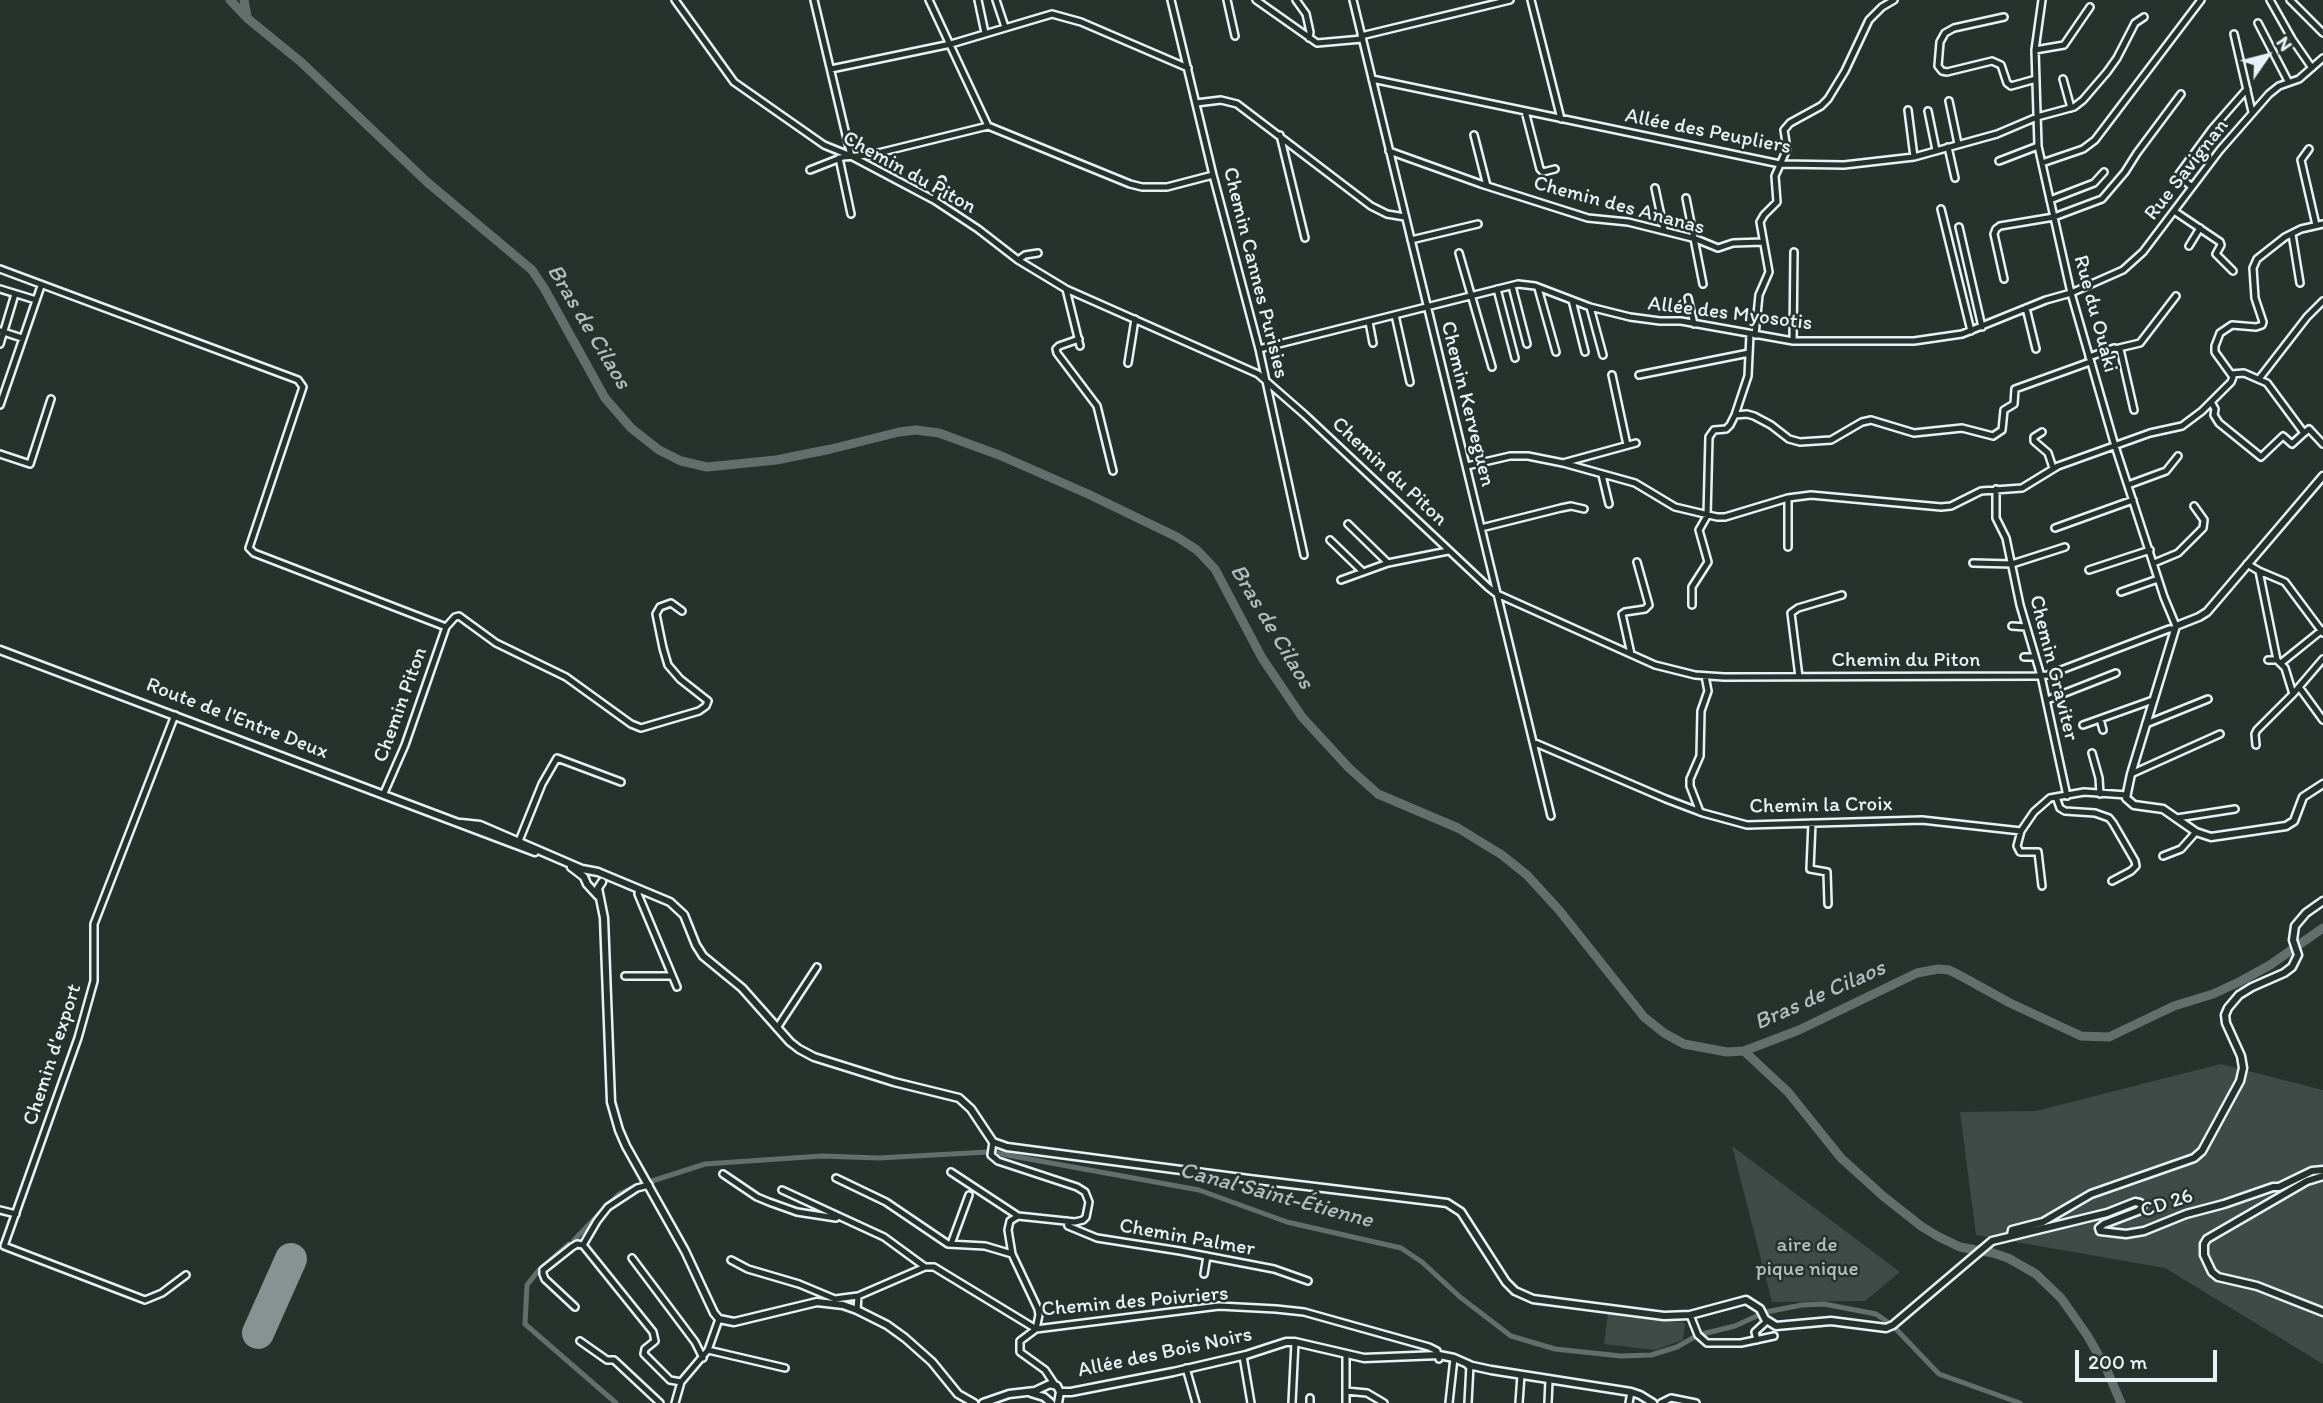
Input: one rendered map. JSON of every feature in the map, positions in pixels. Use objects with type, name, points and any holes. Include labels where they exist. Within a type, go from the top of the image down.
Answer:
[{"type":"main road","points":[[2323,476],[2207,612],[2175,628],[2126,795],[2134,805],[2160,808],[2196,832],[2211,837],[2286,826],[2294,821],[2303,797],[2323,784]]},
{"type":"main road","name":"Route de l'Entre Deux","points":[[0,650],[384,793],[588,875]]},
{"type":"main road","name":"Route de l'Entre Deux","points":[[461,823],[480,825],[588,875]]},
{"type":"main road","points":[[612,878],[597,885],[587,884],[588,875],[596,871],[664,898],[679,909],[703,956],[742,988],[790,1042],[814,1057],[904,1085],[959,1098],[971,1109],[993,1142],[1007,1147],[1447,1203],[1461,1212],[1506,1282],[1514,1291],[1525,1296],[1664,1316],[1690,1315],[1746,1300],[1754,1304],[1766,1320]]},
{"type":"main road","points":[[600,873],[597,885],[604,918],[611,1102],[626,1146],[685,1251],[709,1304],[719,1318],[734,1322],[817,1303],[843,1305],[857,1310],[887,1325],[905,1338],[932,1362],[958,1394],[974,1403]]},
{"type":"main road","points":[[2011,1235],[2012,1230],[2043,1222],[2091,1194],[2194,1157],[2202,1151],[2240,1081],[2243,1068],[2241,1056],[2226,1023],[2228,1008],[2239,995],[2292,967],[2297,958],[2293,931],[2297,922],[2323,901]]},
{"type":"main road","name":"CD 26","points":[[1766,1320],[1776,1326],[1831,1321],[1881,1329],[1890,1327],[1992,1241],[2108,1213],[2135,1202],[2142,1207],[2138,1211],[2099,1228],[2100,1231],[2126,1234],[2144,1231],[2186,1214],[2279,1187],[2312,1171],[2323,1170]]},
{"type":"main road","points":[[2323,1176],[2307,1181],[2207,1239],[2204,1244],[2204,1255],[2212,1272],[2218,1277],[2257,1286],[2323,1312]]},
{"type":"main road","name":"Allée des Bois Noirs","points":[[1054,1399],[1071,1392],[1295,1344],[1373,1359],[1439,1357],[1521,1376],[1630,1392],[1653,1403]]},
{"type":"main road","points":[[1049,1386],[1054,1399]]},
{"type":"main road","points":[[1049,1386],[1054,1399]]},
{"type":"main road","points":[[1029,1393],[1049,1386]]},
{"type":"main road","name":"Allée des Bois Noirs","points":[[1630,1392],[1647,1403]]},
{"type":"main road","points":[[984,1403],[1009,1394],[1029,1393],[1054,1399]]},
{"type":"street","name":"Chemin du Piton","points":[[675,0],[734,82],[824,145],[851,156],[933,200],[978,229],[1018,260],[1066,289],[1258,374],[1497,594],[1666,669],[1705,676],[2041,676],[2175,628]]},
{"type":"street","points":[[814,0],[851,156]]},
{"type":"street","points":[[929,0],[988,126]]},
{"type":"street","points":[[978,0],[985,33]]},
{"type":"street","points":[[996,0],[1006,27]]},
{"type":"street","name":"Chemin Cannes Purisies","points":[[1171,0],[1259,349],[1304,555]]},
{"type":"street","points":[[1227,0],[1235,36]]},
{"type":"street","points":[[1256,0],[1309,38],[1322,44],[1361,38],[1510,0]]},
{"type":"street","points":[[1296,0],[1306,15],[1309,38]]},
{"type":"street","name":"Chemin Kerveguen","points":[[1353,0],[1551,816]]},
{"type":"street","points":[[1531,0],[1561,119]]},
{"type":"street","points":[[1692,606],[1692,587],[1708,562],[1699,530],[1707,516],[1710,434],[1714,430],[1726,429],[1735,415],[1748,376],[1749,353],[1759,295],[1768,274],[1760,222],[1777,202],[1775,176],[1787,149],[1784,134],[1786,126],[1821,106],[1828,99],[1845,71],[1869,20],[1894,0]]},
{"type":"street","name":"Rue du Ouaki","points":[[2042,0],[2035,50],[2038,146],[2071,293],[2090,360],[2115,446],[2175,628]]},
{"type":"street","points":[[2042,163],[2083,149],[2095,140],[2201,0]]},
{"type":"street","points":[[2270,0],[2312,68]]},
{"type":"street","points":[[2290,0],[2323,33]]},
{"type":"street","points":[[2035,50],[2064,45],[2090,7]]},
{"type":"street","points":[[831,69],[951,44],[1044,15],[1060,15],[1081,22],[1188,68]]},
{"type":"street","points":[[2004,17],[1954,28],[1945,33],[1940,42],[1938,66],[1947,72],[1992,61],[2001,65],[2007,83],[2011,86],[2036,79]]},
{"type":"street","points":[[2063,79],[2071,108],[2083,100],[2107,72],[2135,23],[2144,17]]},
{"type":"street","points":[[2258,23],[2288,81]]},
{"type":"street","points":[[2234,34],[2252,112]]},
{"type":"street","name":"Rue Savignan","points":[[2071,293],[2113,276],[2143,252],[2252,112],[2275,89],[2288,81],[2299,79],[2323,58]]},
{"type":"street","name":"Allée des Peupliers","points":[[1372,79],[1780,164],[1844,164],[1914,157],[1997,134],[2037,117],[2071,108]]},
{"type":"street","points":[[2192,187],[2179,174],[2212,129],[2247,89]]},
{"type":"street","points":[[2004,279],[1994,234],[1996,229],[2000,226],[2054,217],[2105,196],[2181,94]]},
{"type":"street","points":[[1196,103],[1229,101],[1280,135],[1371,206],[1387,214],[1405,217]]},
{"type":"street","points":[[1949,101],[1958,144]]},
{"type":"street","points":[[1908,110],[1914,157]]},
{"type":"street","points":[[1525,111],[1540,169],[1543,172],[1555,169]]},
{"type":"street","points":[[1928,111],[1936,150]]},
{"type":"street","points":[[810,170],[839,158],[870,155],[988,126],[1142,187],[1167,187],[1213,175]]},
{"type":"street","points":[[1280,135],[1305,238]]},
{"type":"street","points":[[1474,135],[1487,186]]},
{"type":"street","points":[[1999,161],[2038,146]]},
{"type":"street","points":[[1948,147],[1955,178]]},
{"type":"street","points":[[1466,466],[1510,456],[1528,456],[1635,483],[1675,507],[1707,516],[1726,517],[1788,498],[1824,495],[1941,507],[1951,506],[1981,491],[2022,488],[2053,468],[2159,430],[2182,426],[2231,382],[2231,374],[2216,355],[2215,346],[2227,327],[2262,325],[2263,318],[2255,298],[2253,268],[2262,254],[2292,233],[2319,225],[2301,160],[2309,149]]},
{"type":"street","name":"Chemin des Ananas","points":[[1389,151],[1588,218],[1628,222],[1664,230],[1718,248],[1733,243],[1763,242]]},
{"type":"street","points":[[839,158],[851,214]]},
{"type":"street","points":[[2050,200],[2094,183],[2104,172]]},
{"type":"street","points":[[933,200],[942,180]]},
{"type":"street","points":[[1655,188],[1664,230]]},
{"type":"street","points":[[1686,198],[1703,284]]},
{"type":"street","points":[[1941,209],[1970,331]]},
{"type":"street","points":[[2174,211],[2220,242],[2221,246],[2216,253],[2233,271]]},
{"type":"street","points":[[1411,240],[1478,224]]},
{"type":"street","points":[[1959,228],[1982,327]]},
{"type":"street","points":[[2189,246],[2200,228]]},
{"type":"street","points":[[2292,233],[2300,283]]},
{"type":"street","points":[[1949,240],[1961,237]]},
{"type":"street","points":[[1793,341],[1794,252]]},
{"type":"street","points":[[1018,260],[1025,255],[1038,253]]},
{"type":"street","points":[[1459,253],[1492,367]]},
{"type":"street","points":[[0,270],[298,380],[303,387],[248,548],[254,554],[446,627],[459,616],[496,643],[566,677],[631,724],[641,728],[699,711],[708,701],[680,679],[668,665],[663,648],[656,614],[660,607],[671,603],[682,611]]},
{"type":"street","points":[[1959,281],[1970,278]]},
{"type":"street","name":"Allée des Myosotis","points":[[1259,349],[1497,289],[1526,285],[1590,307],[1630,317],[1681,321],[1793,341],[1914,341],[1970,331],[2071,293]]},
{"type":"street","points":[[0,405],[41,286]]},
{"type":"street","points":[[1512,286],[1527,344]]},
{"type":"street","points":[[1538,287],[1556,352]]},
{"type":"street","points":[[0,289],[36,300]]},
{"type":"street","points":[[1066,289],[1080,342],[1059,346],[1057,353],[1097,405],[1113,471]]},
{"type":"street","points":[[1497,289],[1515,358]]},
{"type":"street","points":[[0,344],[15,294]]},
{"type":"street","points":[[1735,415],[1754,416],[1789,439],[1800,442],[1831,440],[1861,422],[1871,420],[1914,433],[1962,428],[1993,436],[2002,430],[2004,410],[2014,404],[2015,388],[2119,348],[2140,343],[2176,296]]},
{"type":"street","points":[[1688,298],[1694,324]]},
{"type":"street","points":[[1572,300],[1585,352]]},
{"type":"street","points":[[2259,379],[2323,301]]},
{"type":"street","points":[[1590,307],[1603,355]]},
{"type":"street","points":[[2026,308],[2036,349]]},
{"type":"street","points":[[1395,315],[1410,382]]},
{"type":"street","points":[[1128,363],[1135,319]]},
{"type":"street","points":[[1369,322],[1373,343]]},
{"type":"street","points":[[2,332],[22,338]]},
{"type":"street","points":[[2119,348],[2122,351],[2134,410]]},
{"type":"street","points":[[1639,375],[1749,353]]},
{"type":"street","points":[[2231,374],[2244,373],[2267,383],[2304,433]]},
{"type":"street","points":[[1612,375],[1627,445]]},
{"type":"street","points":[[0,454],[30,464],[51,399]]},
{"type":"street","points":[[2211,402],[2215,408],[2213,414],[2219,423],[2261,457],[2283,436],[2292,444],[2309,429],[2323,444]]},
{"type":"street","points":[[2042,432],[2034,437],[2034,441],[2048,453],[2053,468]]},
{"type":"street","points":[[1563,463],[1636,443]]},
{"type":"street","points":[[2128,485],[2166,471],[2178,456]]},
{"type":"street","points":[[1602,475],[1609,504]]},
{"type":"street","name":"Chemin Graviter","points":[[1996,489],[1996,518],[2006,538],[2026,627],[2047,700],[2067,796]]},
{"type":"street","points":[[1788,498],[1788,547]]},
{"type":"street","points":[[2055,527],[2133,500]]},
{"type":"street","points":[[1481,528],[1560,508],[1571,506],[1584,509]]},
{"type":"street","points":[[2154,563],[2178,553],[2203,527],[2204,520],[2194,506]]},
{"type":"street","points":[[1348,524],[1388,563]]},
{"type":"street","points":[[1330,540],[1362,571]]},
{"type":"street","points":[[1973,563],[2012,564],[2066,547]]},
{"type":"street","points":[[2089,570],[2150,550]]},
{"type":"street","points":[[1341,580],[1388,563],[1448,551]]},
{"type":"street","points":[[1631,654],[1622,614],[1649,606],[1637,562]]},
{"type":"street","points":[[2247,564],[2285,582],[2322,630],[2279,662],[2268,660]]},
{"type":"street","points":[[2259,572],[2279,662],[2288,674],[2293,694]]},
{"type":"street","points":[[2121,592],[2158,579]]},
{"type":"street","points":[[1799,677],[1791,613],[1795,609],[1842,595]]},
{"type":"street","points":[[2012,626],[2026,627]]},
{"type":"street","name":"Chemin Piton","points":[[384,793],[405,745],[446,627]]},
{"type":"street","points":[[2024,657],[2035,657]]},
{"type":"street","points":[[2256,745],[2257,730],[2323,659]]},
{"type":"street","points":[[2047,700],[2116,673]]},
{"type":"street","points":[[1700,812],[1690,779],[1700,755],[1701,711],[1709,691],[1705,676]]},
{"type":"street","points":[[2299,687],[2323,720]]},
{"type":"street","points":[[2146,724],[2208,699]]},
{"type":"street","points":[[2083,725],[2153,701]]},
{"type":"street","name":"Chemin d'export","points":[[175,715],[93,924],[94,981],[78,1038],[4,1246],[145,1300],[162,1293],[186,1275]]},
{"type":"street","points":[[2100,719],[2103,730]]},
{"type":"street","points":[[2131,774],[2220,734]]},
{"type":"street","name":"Chemin la Croix","points":[[1533,742],[1700,812],[1747,825],[1922,820],[2021,831]]},
{"type":"street","points":[[2092,753],[2100,794]]},
{"type":"street","points":[[519,841],[542,784],[557,758],[621,782]]},
{"type":"street","points":[[2042,886],[2038,852],[2023,852],[2017,848],[2021,831],[2038,808],[2056,797],[2089,791],[2126,795]]},
{"type":"street","points":[[2056,797],[2064,811],[2103,815],[2113,823],[2136,866],[2112,881]]},
{"type":"street","points":[[2177,818],[2235,809]]},
{"type":"street","points":[[1812,823],[1810,869],[1827,872],[1828,904]]},
{"type":"street","points":[[2163,856],[2181,849],[2196,832]]},
{"type":"street","points":[[639,889],[638,894],[677,987]]},
{"type":"street","points":[[778,1028],[817,967]]},
{"type":"street","points":[[625,976],[672,976]]},
{"type":"street","points":[[951,1172],[1018,1216],[1068,1221],[1083,1220],[1086,1217],[1089,1202],[1085,1192],[1067,1183],[998,1161],[991,1155],[993,1142]]},
{"type":"street","points":[[723,1174],[757,1197],[782,1207],[797,1212],[845,1219]]},
{"type":"street","points":[[836,1178],[886,1202],[942,1241],[985,1246],[1012,1254]]},
{"type":"street","points":[[583,1245],[608,1208],[627,1193],[649,1185]]},
{"type":"street","name":"Chemin des Poivriers","points":[[782,1190],[892,1242],[925,1267],[937,1268],[1036,1329],[1219,1306],[1276,1309],[1304,1312],[1434,1348],[1439,1357]]},
{"type":"street","points":[[951,1244],[969,1195]]},
{"type":"street","points":[[0,1210],[16,1214]]},
{"type":"street","points":[[1018,1216],[1010,1221],[1008,1230],[1012,1254],[1038,1308],[1039,1321],[1036,1329],[1020,1341],[1018,1347],[1023,1356],[1048,1373],[1049,1386]]},
{"type":"street","name":"Chemin Palmer","points":[[1068,1221],[1068,1226],[1097,1238],[1274,1269],[1308,1281]]},
{"type":"street","points":[[575,1307],[542,1274],[543,1270],[577,1244],[583,1245],[653,1332],[654,1341],[645,1349],[644,1354],[670,1380],[681,1382]]},
{"type":"street","points":[[1204,1275],[1207,1256]]},
{"type":"street","points":[[632,1258],[695,1342],[703,1358]]},
{"type":"street","points":[[731,1260],[748,1269],[799,1284],[835,1299],[859,1296],[925,1267]]},
{"type":"street","points":[[857,1310],[859,1296]]},
{"type":"street","points":[[1690,1315],[1695,1330],[1703,1341],[1729,1344],[1774,1336]]},
{"type":"street","points":[[675,1403],[681,1382],[708,1350],[719,1318]]},
{"type":"street","points":[[1757,1340],[1755,1332],[1766,1320]]},
{"type":"street","points":[[580,1340],[607,1360],[614,1360],[660,1403]]},
{"type":"street","points":[[1292,1403],[1295,1344]]},
{"type":"street","points":[[708,1350],[785,1368]]},
{"type":"street","points":[[1346,1354],[1346,1403]]},
{"type":"street","points":[[1242,1356],[1251,1403]]},
{"type":"street","points":[[1449,1403],[1453,1360]]},
{"type":"street","points":[[1468,1403],[1470,1365]]},
{"type":"street","points":[[1186,1368],[1196,1403]]},
{"type":"street","points":[[1519,1403],[1521,1376]]},
{"type":"street","points":[[1548,1403],[1549,1380]]},
{"type":"street","points":[[1346,1391],[1367,1393],[1384,1403]]},
{"type":"street","points":[[1629,1403],[1630,1392]]},
{"type":"street","points":[[1661,1403],[1671,1398],[1696,1403]]},
{"type":"green space","points":[[2221,1064],[2323,1090],[2323,1364],[2165,1268],[1976,1235],[1960,1112],[2036,1111]]},
{"type":"green space","name":"aire de pique nique","points":[[1732,1146],[1900,1272],[1865,1301],[1772,1302]]},
{"type":"green space","points":[[1608,1313],[1683,1322],[1683,1340],[1655,1350],[1604,1344]]},
{"type":"waterway","name":"Bras de Cilaos","points":[[230,0],[247,18],[301,62],[427,182],[532,270],[605,398],[631,428],[659,450],[681,461],[707,467],[776,460],[899,432],[916,430],[939,433],[999,455],[1088,494],[1177,537],[1197,550],[1215,569],[1262,658],[1302,717],[1349,768],[1378,794],[1458,828],[1502,855],[1527,875],[1559,910],[1644,1017],[1684,1044],[1727,1052],[1744,1051],[1799,1030],[1917,973],[1938,969],[1949,970],[2010,1003],[2081,1036],[2109,1037],[2174,1006],[2213,994],[2239,982],[2270,965],[2323,928]]},
{"type":"waterway","points":[[244,0],[247,16]]},
{"type":"waterway","points":[[1744,1051],[1788,1092],[1841,1158],[1921,1226],[1960,1247],[2008,1258],[2036,1274],[2061,1298],[2087,1335],[2106,1368],[2121,1403]]},
{"type":"waterway","name":"Canal Saint-Étienne","points":[[652,1181],[705,1164],[822,1156],[879,1158],[988,1152]]},
{"type":"waterway","name":"Canal Saint-Étienne","points":[[996,1153],[1199,1190],[1287,1222],[1401,1248],[1422,1262],[1460,1297],[1511,1336],[1555,1349],[1621,1356],[1651,1355],[1677,1347],[1698,1335],[1735,1326],[1759,1315]]},
{"type":"waterway","name":"Canal Saint-Étienne","points":[[608,1205],[619,1194],[634,1187]]},
{"type":"waterway","name":"Canal Saint-Étienne","points":[[574,1240],[601,1212]]},
{"type":"waterway","name":"Canal Saint-Étienne","points":[[569,1244],[538,1271],[527,1285],[525,1324],[616,1403]]},
{"type":"waterway","name":"Canal Saint-Étienne","points":[[1766,1312],[1824,1304],[1876,1314],[1889,1323]]},
{"type":"waterway","name":"Canal Saint-Étienne","points":[[1895,1328],[1939,1374],[2020,1403]]},
{"type":"runway","points":[[258,1333],[291,1259]]}]
